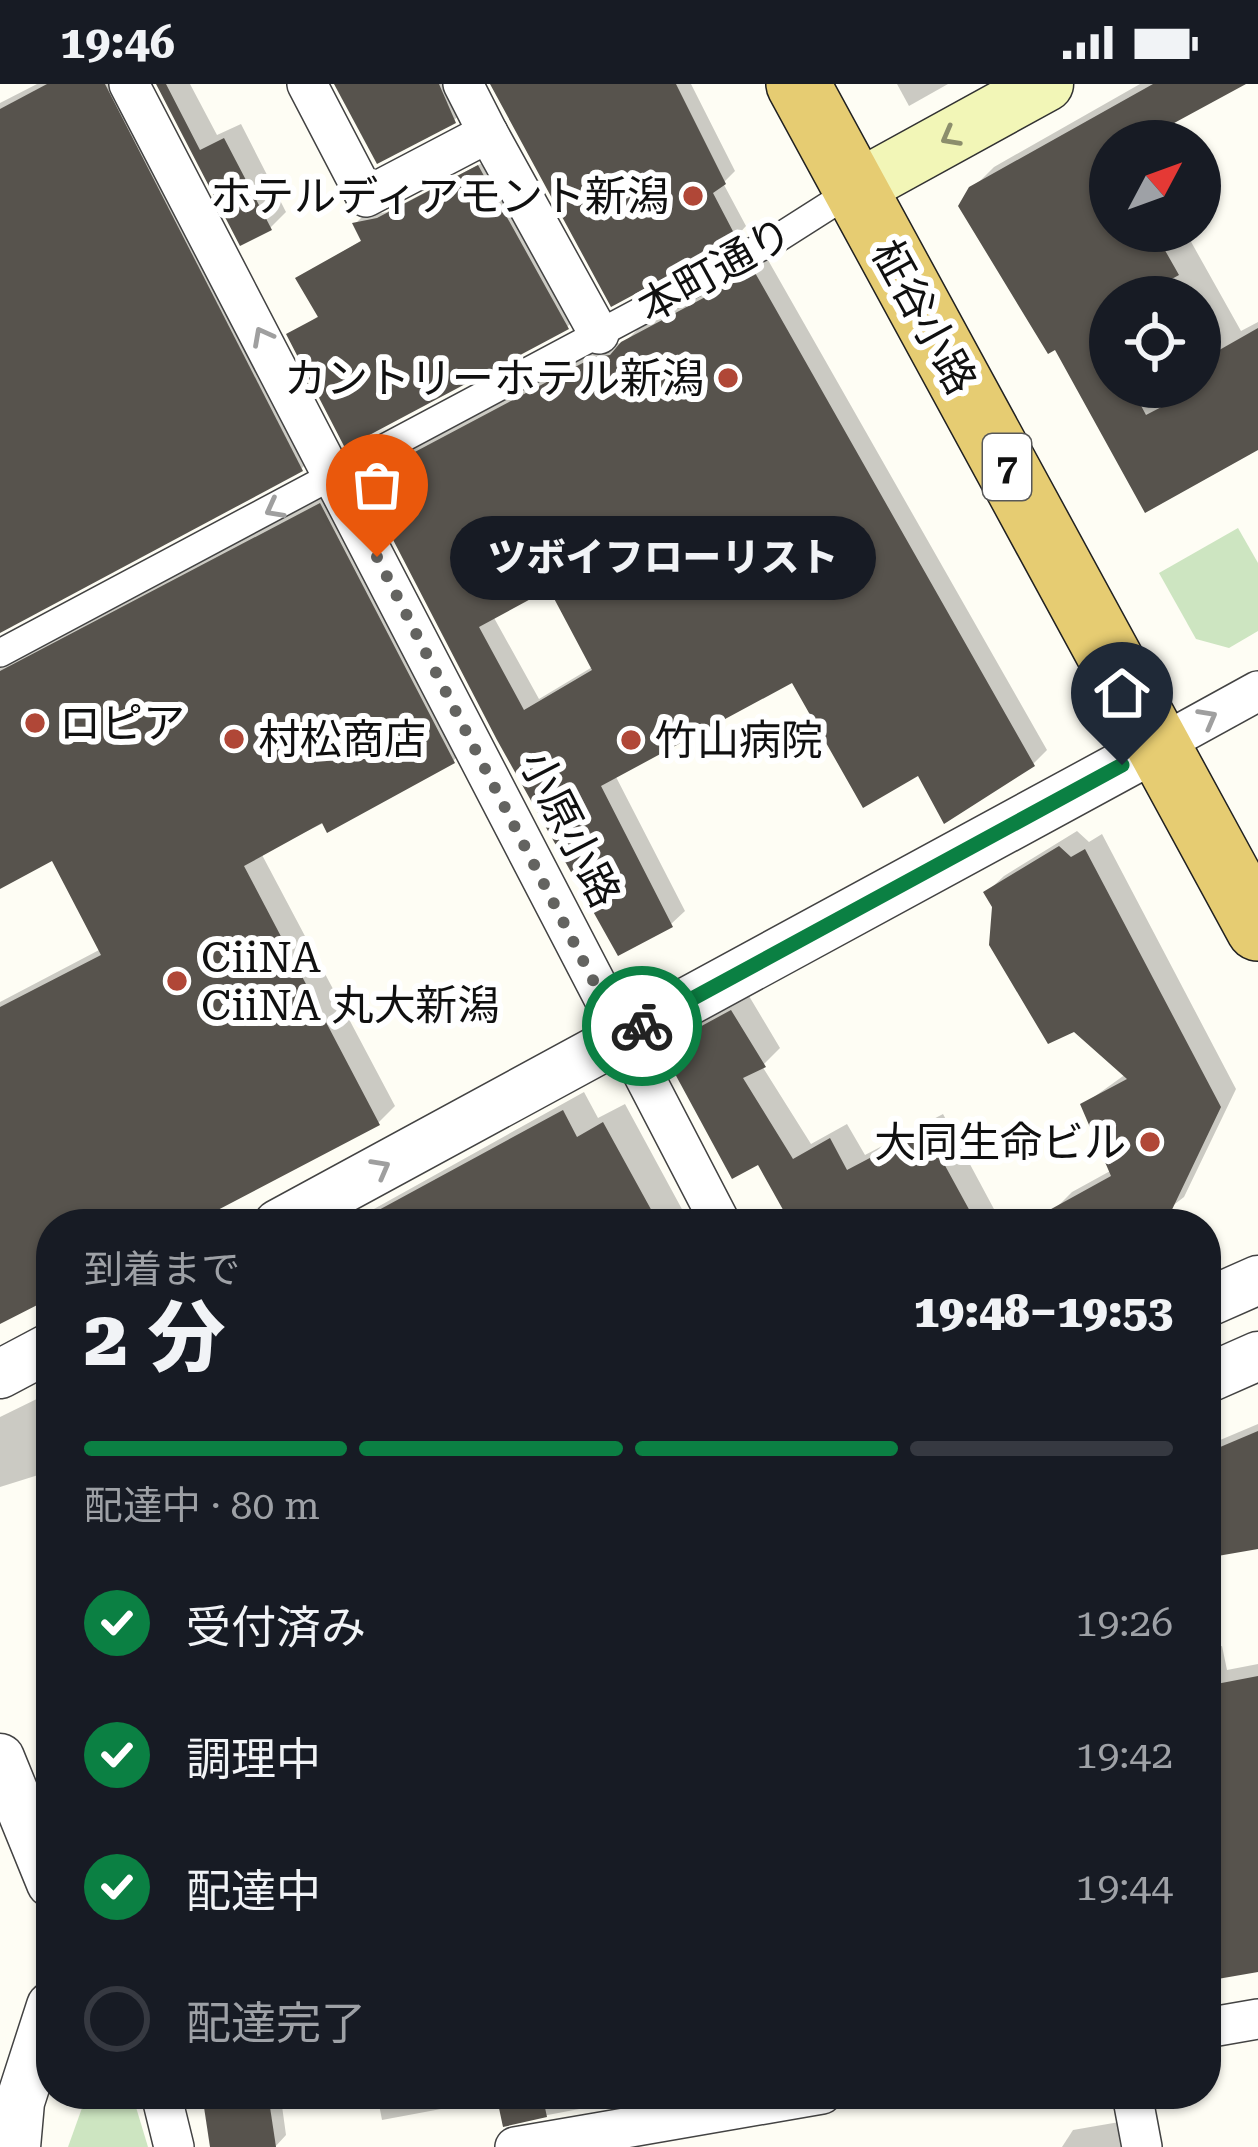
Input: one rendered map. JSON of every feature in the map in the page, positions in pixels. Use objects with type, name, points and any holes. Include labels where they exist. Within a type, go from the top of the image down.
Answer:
[{"type":"highway","name":"柾谷小路","points":[[798,84],[1258,928]]},
{"type":"main road","name":"本町通り","points":[[855,189],[1046,84]]},
{"type":"street","name":"小原小路","points":[[129,84],[713,1209]]},
{"type":"street","points":[[307,84],[366,197],[488,133]]},
{"type":"street","points":[[463,84],[599,334]]},
{"type":"street","name":"本町通り","points":[[0,653],[778,238],[855,189]]},
{"type":"street","points":[[306,1209],[1258,691]]},
{"type":"street","points":[[1221,1296],[1258,1280]]},
{"type":"street","points":[[0,1374],[36,1355]]},
{"type":"street","points":[[1221,1372],[1258,1356]]},
{"type":"street","points":[[0,1758],[36,1846]]},
{"type":"street","points":[[1221,2025],[1258,2019]]},
{"type":"street","points":[[16,2147],[20,2102],[36,2052]]},
{"type":"street","points":[[164,2109],[174,2147]]},
{"type":"street","points":[[515,2147],[757,2109]]},
{"type":"street","points":[[1135,2109],[1142,2147]]},
{"type":"green space","points":[[1238,528],[1258,563],[1258,631],[1229,648],[1196,639],[1159,573]]},
{"type":"green space","points":[[82,2109],[137,2109],[148,2147],[68,2147]]},
{"type":"building","points":[[47,84],[105,84],[303,471],[0,633],[0,109]]},
{"type":"building","points":[[156,84],[166,84],[200,150],[224,138],[272,230],[240,246]]},
{"type":"building","points":[[334,84],[439,84],[456,123],[377,164]]},
{"type":"building","name":"ホテルディアモント新潟","points":[[490,84],[676,84],[726,184],[713,193],[737,239],[611,307]]},
{"type":"building","points":[[1153,84],[1246,84],[1180,120],[1089,120],[1089,252],[1166,252],[1179,275],[1089,276],[1089,408],[1142,408],[1146,415],[1160,408],[1221,408],[1221,349],[1258,328],[1258,450],[1145,513],[1055,350],[1048,354],[958,206],[969,187]]},
{"type":"building","points":[[478,165],[569,329],[345,448],[286,334],[318,317],[295,278],[361,241],[352,223],[377,218]]},
{"type":"building","points":[[754,271],[1035,766],[944,824],[918,776],[863,808],[792,683],[601,786],[673,927],[618,956],[497,740],[362,480],[594,357],[610,355],[621,342]],"holes":[[[549,589],[592,670],[524,710],[479,627]]]},
{"type":"building","name":"CiiNA CiiNA 丸大新潟","points":[[320,503],[455,763],[327,833],[322,823],[244,866],[380,1125],[220,1209],[36,1209],[36,1306],[0,1324],[0,1007],[101,955],[52,861],[0,889],[0,671]]},
{"type":"building","points":[[1059,846],[1071,857],[1085,849],[1221,1107],[1172,1209],[1051,1209],[1111,1176],[1080,1104],[1127,1079],[1074,1032],[1048,1044],[989,945],[992,907],[983,892]]},
{"type":"building","points":[[731,1010],[766,1067],[743,1078],[793,1159],[830,1138],[847,1170],[925,1129],[969,1209],[783,1209],[758,1165],[732,1179],[661,1048]]},
{"type":"building","points":[[563,1110],[577,1137],[603,1122],[651,1209],[381,1209]]},
{"type":"building","points":[[1258,1431],[1258,1549],[1221,1555],[1221,1447]]},
{"type":"building","points":[[1258,1676],[1258,1972],[1221,1978],[1221,1683]]},
{"type":"building","points":[[204,2109],[270,2109],[276,2147],[210,2147]]},
{"type":"building","points":[[499,2109],[545,2109],[547,2117],[503,2127]]},
{"type":"way so far","points":[[377,557],[622,1037],[642,1026]]},
{"type":"place","name":"ホテルディアモント新潟","points":[[693,196]]},
{"type":"place","name":"カントリーホテル新潟","points":[[728,378]]},
{"type":"place","name":"ツボイフローリスト","points":[[377,557]]},
{"type":"place","name":"ロピア","points":[[35,723]]},
{"type":"place","name":"村松商店","points":[[234,739]]},
{"type":"place","name":"竹山病院","points":[[631,740]]},
{"type":"place","name":"CiiNA CiiNA 丸大新潟","points":[[177,981]]},
{"type":"place","name":"大同生命ビル","points":[[1150,1142]]},
{"type":"route","points":[[642,1026],[1122,765]]}]
